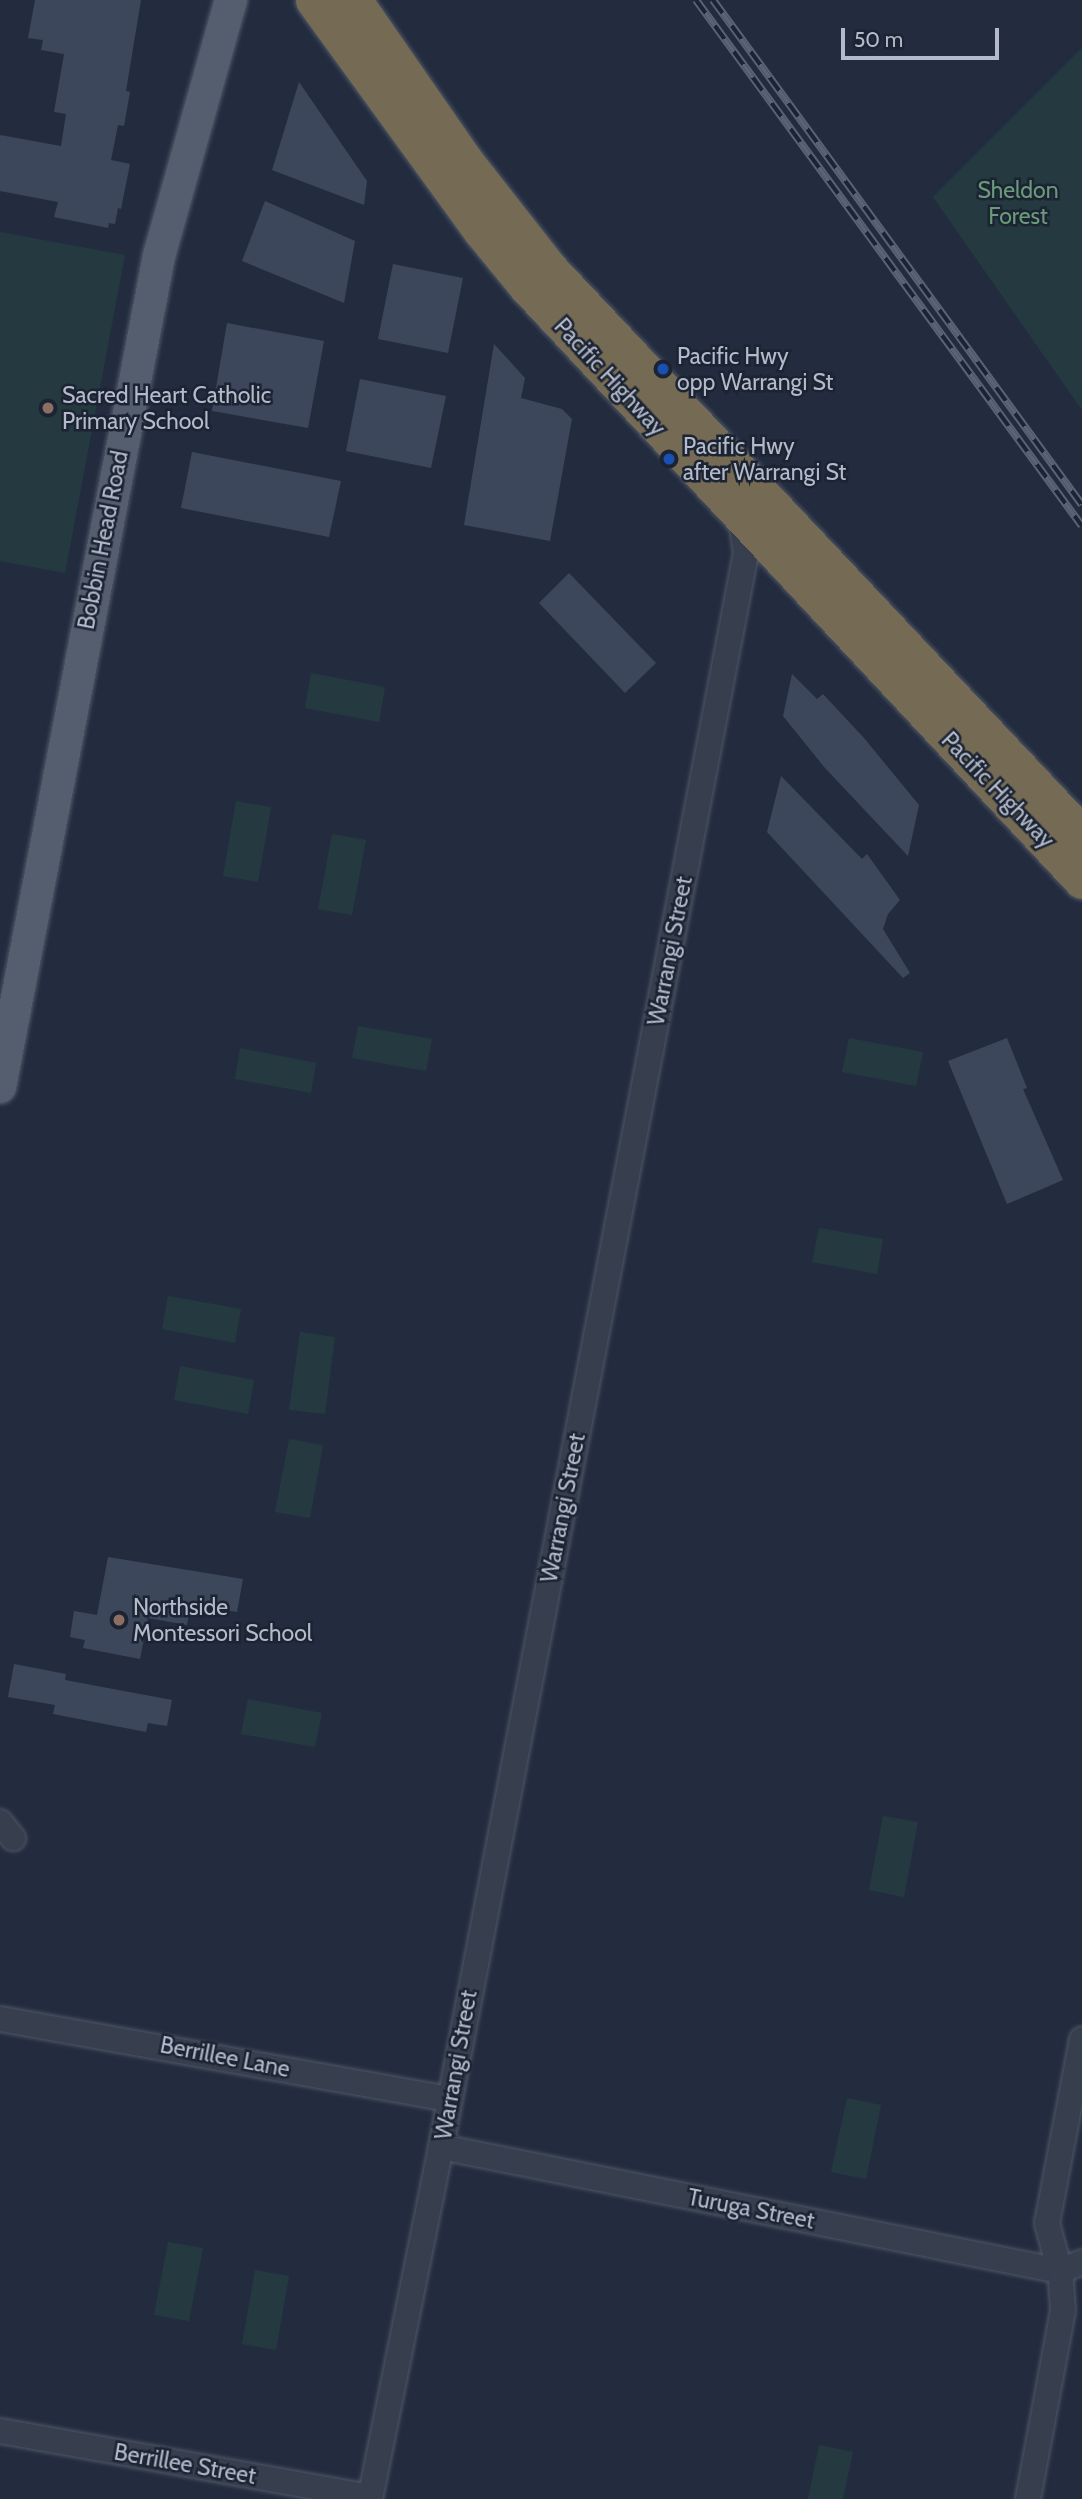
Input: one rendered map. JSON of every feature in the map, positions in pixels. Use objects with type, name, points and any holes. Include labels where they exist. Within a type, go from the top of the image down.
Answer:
[{"type":"highway","name":"Pacific Highway","points":[[314,0],[482,231],[527,286],[1082,880]]},
{"type":"highway","name":"Pacific Highway","points":[[353,0],[466,163],[550,270],[1082,835]]},
{"type":"main road","name":"Bobbin Head Road","points":[[0,1087],[159,256],[231,0]]},
{"type":"street","name":"Warrangi Street","points":[[370,2498],[441,2147],[744,566],[746,553],[740,517]]},
{"type":"street","name":"Berrillee Lane","points":[[0,2019],[449,2099]]},
{"type":"street","points":[[1028,2499],[1071,2267],[1047,2223],[1082,2039]]},
{"type":"street","name":"Turuga Street","points":[[441,2147],[1071,2267]]},
{"type":"street","name":"Berrillee Street","points":[[0,2431],[370,2498]]},
{"type":"green space","name":"Sheldon Forest","points":[[1082,48],[1082,410],[933,197]]},
{"type":"green space","points":[[0,232],[125,255],[65,573],[0,561]]},
{"type":"green space","points":[[311,673],[385,687],[379,722],[305,708]]},
{"type":"green space","points":[[236,801],[271,807],[258,882],[223,876]]},
{"type":"green space","points":[[332,834],[366,840],[352,915],[318,909]]},
{"type":"green space","points":[[358,1026],[432,1039],[426,1071],[352,1058]]},
{"type":"green space","points":[[849,1038],[923,1052],[916,1086],[842,1072]]},
{"type":"green space","points":[[240,1048],[316,1063],[311,1093],[235,1079]]},
{"type":"green space","points":[[819,1228],[883,1239],[877,1274],[812,1262]]},
{"type":"green space","points":[[168,1296],[241,1309],[235,1343],[162,1329]]},
{"type":"green space","points":[[300,1332],[335,1337],[325,1414],[289,1410]]},
{"type":"green space","points":[[180,1366],[254,1380],[248,1414],[174,1400]]},
{"type":"green space","points":[[289,1439],[323,1445],[310,1518],[275,1512]]},
{"type":"green space","points":[[248,1699],[322,1713],[315,1747],[241,1734]]},
{"type":"green space","points":[[883,1816],[918,1822],[904,1897],[869,1890]]},
{"type":"green space","points":[[847,2098],[881,2105],[866,2179],[831,2172]]},
{"type":"green space","points":[[168,2242],[203,2248],[189,2321],[154,2315]]},
{"type":"green space","points":[[255,2270],[289,2276],[276,2350],[242,2344]]},
{"type":"green space","points":[[819,2445],[853,2452],[843,2499],[808,2499]]},
{"type":"building","points":[[35,0],[141,0],[126,91],[130,92],[124,126],[118,125],[111,160],[130,164],[121,209],[118,208],[115,224],[109,223],[108,228],[54,217],[58,202],[0,191],[0,135],[61,146],[66,114],[54,112],[64,54],[41,50],[43,40],[28,38]]},
{"type":"building","points":[[299,82],[367,181],[364,205],[272,170]]},
{"type":"building","points":[[265,201],[355,241],[344,303],[242,261]]},
{"type":"building","points":[[393,264],[463,278],[448,353],[378,339]]},
{"type":"building","points":[[227,323],[324,341],[308,428],[212,411]]},
{"type":"building","points":[[494,344],[525,378],[521,398],[562,409],[572,419],[550,541],[464,525]]},
{"type":"building","points":[[360,379],[446,396],[431,468],[346,451]]},
{"type":"building","points":[[192,452],[341,481],[329,537],[181,508]]},
{"type":"building","points":[[569,573],[656,663],[625,693],[539,603]]},
{"type":"building","points":[[792,674],[817,699],[823,694],[864,738],[919,805],[908,856],[825,768],[783,716]]},
{"type":"building","points":[[781,776],[862,859],[867,854],[900,900],[888,914],[883,929],[910,973],[903,978],[767,832]]},
{"type":"building","points":[[1007,1038],[1027,1088],[1023,1089],[1063,1180],[1007,1204],[948,1061]]},
{"type":"building","points":[[108,1557],[243,1579],[237,1612],[191,1604],[187,1625],[148,1618],[140,1659],[83,1648],[85,1640],[70,1637],[74,1611],[97,1615]]},
{"type":"building","points":[[14,1664],[66,1674],[65,1680],[172,1700],[167,1726],[148,1723],[146,1732],[53,1714],[55,1705],[8,1697]]},
{"type":"railway","points":[[696,0],[1082,526]]},
{"type":"railway","points":[[713,0],[1082,505]]},
{"type":"place","name":"Pacific Hwy opp Warrangi St","points":[[663,369]]},
{"type":"place","name":"Sacred Heart Catholic Primary School","points":[[48,408]]},
{"type":"place","name":"Pacific Hwy after Warrangi St","points":[[669,459]]},
{"type":"place","name":"Northside Montessori School","points":[[119,1620]]}]
